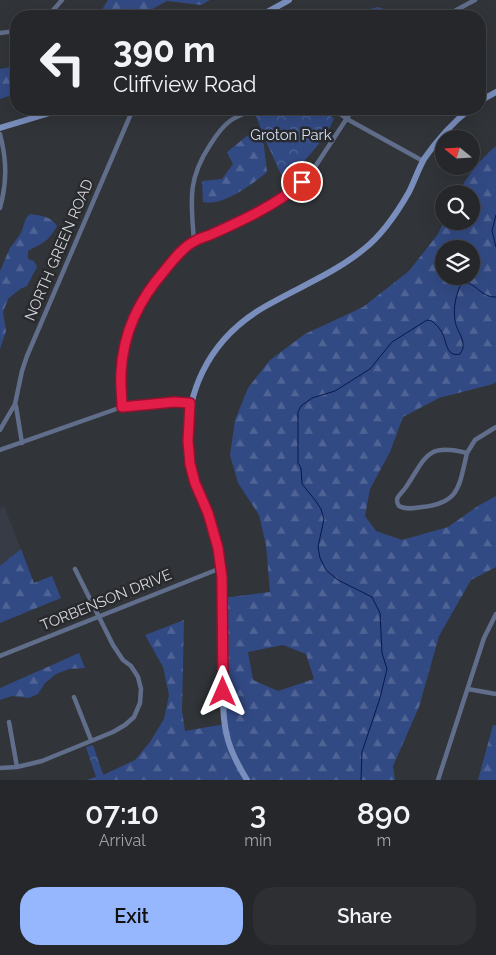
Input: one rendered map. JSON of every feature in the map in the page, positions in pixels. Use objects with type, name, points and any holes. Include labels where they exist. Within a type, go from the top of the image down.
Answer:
[{"type":"street","points":[[53,10],[62,0]]},
{"type":"street","points":[[275,10],[289,0]]},
{"type":"street","points":[[457,10],[476,0]]},
{"type":"street","points":[[0,128],[43,115]]},
{"type":"street","name":"NORTH GREEN ROAD","points":[[0,430],[9,418],[15,404],[22,371],[130,115]]},
{"type":"street","points":[[194,241],[191,200],[193,180],[202,157],[214,138],[230,121],[242,115]]},
{"type":"street","points":[[343,115],[423,160]]},
{"type":"street","points":[[122,407],[120,374],[122,355],[138,308],[155,281],[172,261],[194,241],[225,228],[292,191],[311,173],[349,115]]},
{"type":"street","points":[[247,780],[237,764],[228,740],[223,708],[221,568],[216,540],[208,513],[195,483],[190,464],[188,441],[190,403],[203,371],[214,353],[241,323],[265,307],[332,272],[365,249],[389,224],[409,192],[423,160],[445,132],[463,115]]},
{"type":"street","points":[[0,134],[6,172],[6,185],[0,208]]},
{"type":"street","points":[[0,450],[122,407],[174,402],[190,403]]},
{"type":"street","name":"NORTH GREEN ROAD","points":[[15,404],[22,443]]},
{"type":"street","points":[[467,453],[442,450],[427,456],[398,496],[397,503],[399,506],[408,509],[435,506],[450,498],[457,490],[467,453],[475,440],[496,427]]},
{"type":"street","points":[[489,431],[496,434]]},
{"type":"street","name":"TORBENSON DRIVE","points":[[0,656],[221,568]]},
{"type":"street","points":[[0,768],[17,767],[42,760],[113,732],[125,725],[134,716],[140,703],[141,689],[138,677],[118,652],[75,569]]},
{"type":"street","points":[[438,780],[484,638],[496,614]]},
{"type":"street","points":[[468,689],[496,694]]},
{"type":"street","points":[[74,696],[91,740]]},
{"type":"street","points":[[9,722],[17,767]]},
{"type":"shaded area","points":[[4,506],[21,549],[0,566],[0,509]]},
{"type":"green space","points":[[108,0],[210,0],[201,5],[167,1],[151,10],[102,10]]},
{"type":"green space","points":[[378,7],[384,10],[365,10]]},
{"type":"green space","points":[[10,67],[10,96],[0,99],[0,69]]},
{"type":"green space","name":"Groton Park","points":[[255,115],[330,115],[334,119],[318,145],[284,181]]},
{"type":"green space","points":[[252,132],[260,134],[264,146],[267,172],[246,188],[228,198],[211,203],[203,202],[202,181],[222,179],[233,164],[227,152]]},
{"type":"green space","points":[[496,146],[496,382],[439,398],[403,417],[390,452],[370,489],[365,516],[376,531],[402,540],[448,527],[496,496],[496,567],[471,580],[439,636],[419,707],[393,766],[395,780],[87,780],[103,775],[135,760],[150,742],[164,719],[169,695],[163,667],[145,635],[184,620],[182,711],[185,731],[225,724],[223,598],[270,592],[266,545],[259,515],[238,483],[230,455],[235,420],[248,388],[270,360],[305,334],[363,307],[409,271],[440,230],[480,230],[480,185],[463,185],[470,175],[480,175],[480,161]],"holes":[[[283,645],[306,654],[314,679],[278,691],[253,680],[248,652]]]},
{"type":"green space","points":[[30,214],[49,218],[57,226],[48,239],[28,251],[28,259],[34,261],[37,267],[27,286],[8,299],[3,312],[6,331],[0,349],[0,271],[10,248],[21,233],[26,218]]},
{"type":"green space","points":[[21,549],[34,583],[52,576],[61,598],[0,623],[0,566]]},
{"type":"green space","points":[[79,653],[85,668],[69,669],[56,674],[45,683],[38,694],[29,698],[12,696],[0,700],[0,688]]},
{"type":"green space","points":[[493,725],[496,725],[496,780],[478,780]]},
{"type":"green space","points":[[93,745],[105,780],[87,780],[96,777],[86,747]]},
{"type":"waterway","points":[[496,215],[492,231],[496,247]]},
{"type":"waterway","points":[[361,780],[362,752],[380,698],[387,669],[382,653],[380,613],[372,597],[338,580],[326,570],[320,558],[318,547],[324,519],[321,509],[302,484],[301,468],[298,463],[298,412],[301,406],[312,398],[335,391],[370,369],[392,342],[427,320],[432,321],[443,334],[449,351],[460,354],[463,341],[456,324],[454,310],[461,284],[470,284],[485,295],[496,297]]},
{"type":"route","points":[[223,692],[222,578],[218,548],[208,513],[195,483],[190,464],[188,441],[190,403],[174,402],[122,407],[120,374],[122,355],[128,333],[142,300],[172,261],[194,241],[208,236],[274,202],[292,191],[302,182]]}]
